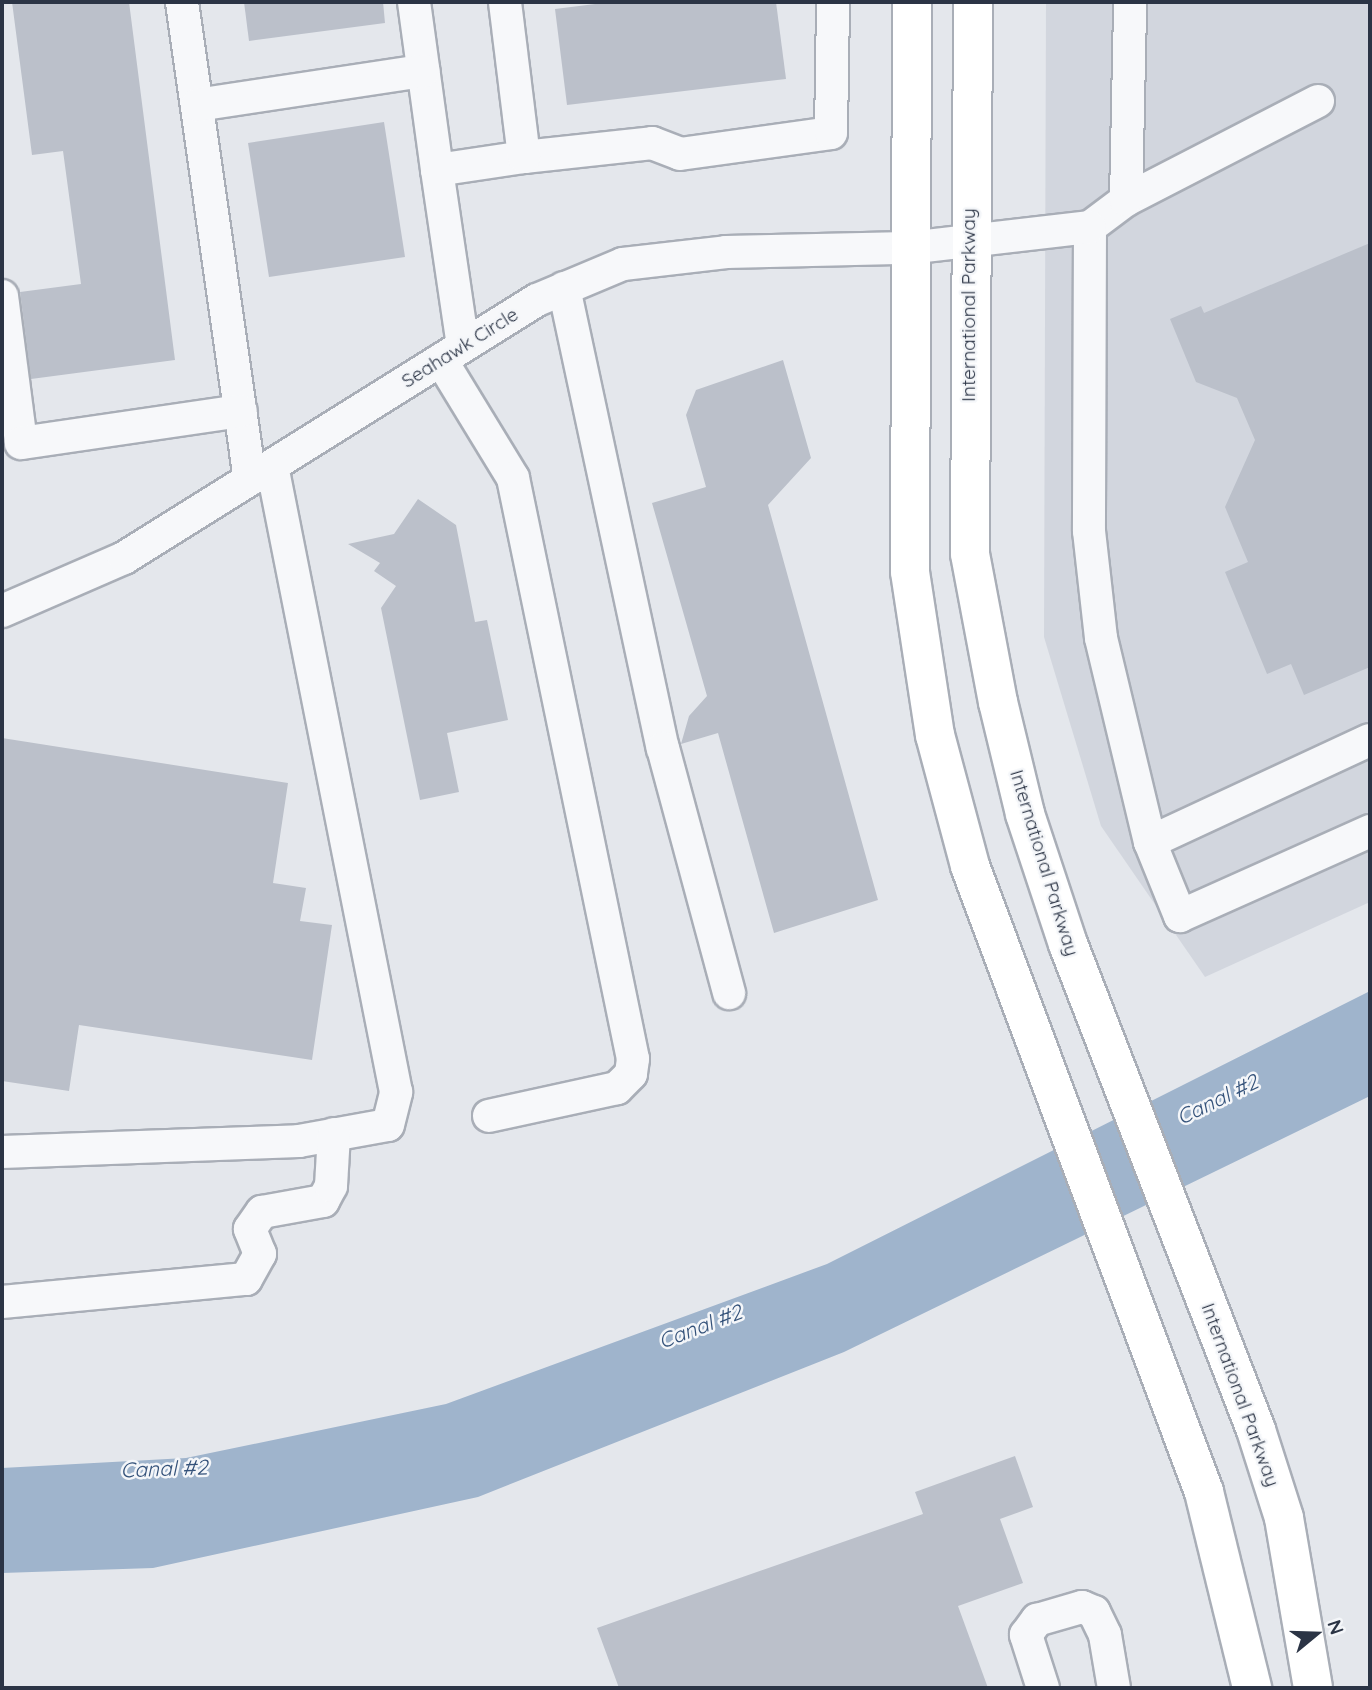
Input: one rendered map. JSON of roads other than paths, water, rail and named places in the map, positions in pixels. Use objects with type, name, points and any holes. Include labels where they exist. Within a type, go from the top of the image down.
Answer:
[{"type":"main road","points":[[912,2],[908,248],[910,572],[935,735],[970,866],[1049,1078],[1130,1280],[1204,1492],[1252,1688]]},
{"type":"main road","name":"International Parkway","points":[[973,2],[968,241],[970,554],[1025,814],[1108,1050],[1189,1255],[1284,1518],[1313,1688]]},
{"type":"street","points":[[2,1152],[66,1154],[334,1135],[388,1125],[396,1092],[261,472],[241,411],[182,2]]},
{"type":"street","points":[[414,2],[437,170],[452,353],[513,478],[634,1059],[631,1074],[617,1088],[488,1116]]},
{"type":"street","points":[[505,2],[524,157]]},
{"type":"street","points":[[437,170],[652,143],[680,154],[831,133],[833,2]]},
{"type":"street","points":[[1126,200],[1130,2]]},
{"type":"street","points":[[197,106],[424,71]]},
{"type":"street","points":[[1318,101],[1126,200],[1090,227],[1089,531],[1101,638],[1150,842],[1180,916],[1370,831]]},
{"type":"street","name":"Seahawk Circle","points":[[2,611],[124,558],[452,353],[564,288],[623,264],[713,253],[908,248],[1090,227]]},
{"type":"street","points":[[564,288],[663,748],[729,993]]},
{"type":"street","points":[[2,296],[21,443],[241,411]]},
{"type":"street","points":[[1150,842],[1370,740]]},
{"type":"street","points":[[2,1302],[246,1279],[260,1254],[250,1228],[262,1212],[323,1202],[331,1186],[334,1135]]},
{"type":"street","points":[[1043,1688],[1026,1635],[1037,1620],[1082,1606],[1094,1612],[1105,1634],[1114,1688]]},
{"type":"water","name":"Canal #2","points":[[1370,991],[1370,1096],[844,1352],[478,1497],[153,1568],[2,1573],[2,1468],[186,1458],[446,1404],[827,1264]]}]
